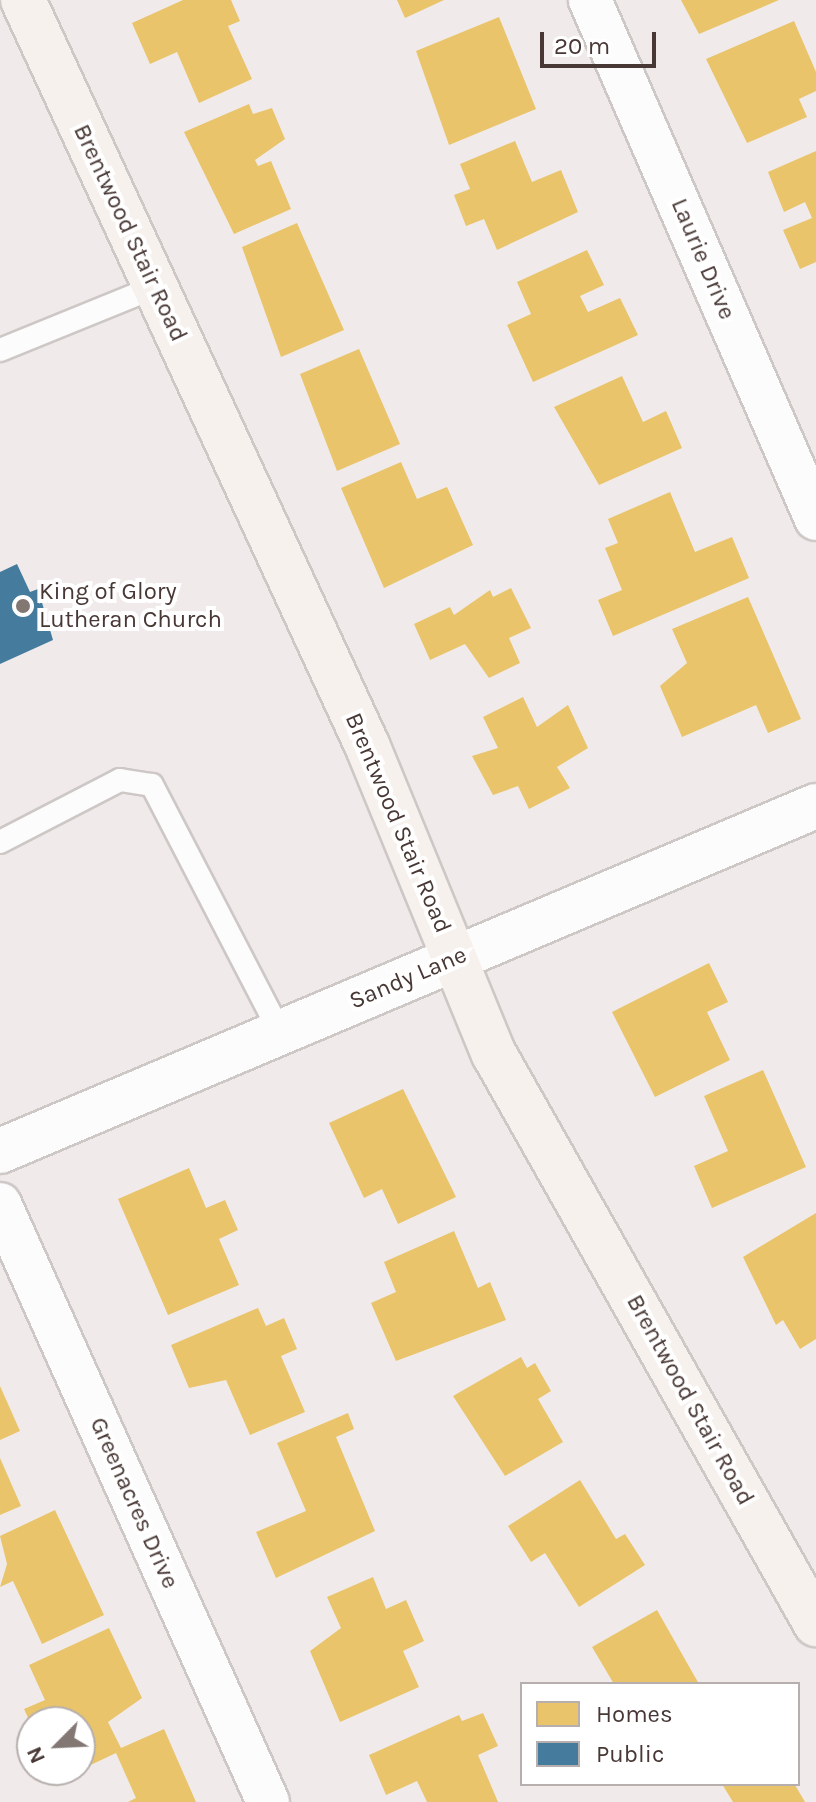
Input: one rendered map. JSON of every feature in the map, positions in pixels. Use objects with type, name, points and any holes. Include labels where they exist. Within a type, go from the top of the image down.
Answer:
[{"type":"main road","name":"Brentwood Stair Road","points":[[23,0],[367,745],[494,1054],[816,1624]]},
{"type":"street","name":"Laurie Drive","points":[[590,0],[816,519]]},
{"type":"street","name":"Sandy Lane","points":[[0,1151],[816,806]]},
{"type":"street","name":"Greenacres Drive","points":[[0,1204],[268,1802]]},
{"type":"lane","points":[[0,350],[155,287]]},
{"type":"lane","points":[[0,842],[120,780],[152,785],[280,1032]]},
{"type":"building: Homes","points":[[183,0],[231,0],[240,21],[228,26],[252,79],[199,103],[177,52],[150,64],[132,23]]},
{"type":"building: Homes","points":[[397,0],[444,0],[405,18]]},
{"type":"building: Homes","points":[[681,0],[779,0],[699,34]]},
{"type":"building: Homes","points":[[499,17],[536,109],[449,145],[416,51]]},
{"type":"building: Homes","points":[[794,21],[816,72],[816,91],[799,99],[807,117],[747,143],[706,59]]},
{"type":"building: Homes","points":[[249,104],[253,114],[272,108],[285,139],[255,160],[258,166],[271,161],[291,209],[234,234],[184,132]]},
{"type":"building: Homes","points":[[515,141],[532,182],[561,170],[578,212],[497,250],[484,219],[466,226],[454,195],[470,189],[460,164]]},
{"type":"building: Homes","points":[[816,151],[816,262],[800,269],[783,230],[812,218],[805,202],[784,212],[768,172]]},
{"type":"building: Homes","points":[[297,223],[344,330],[281,357],[242,247]]},
{"type":"building: Homes","points":[[587,250],[604,285],[580,296],[588,312],[620,298],[638,335],[533,382],[507,325],[531,314],[517,282]]},
{"type":"building: Homes","points":[[359,349],[400,444],[337,471],[300,374]]},
{"type":"building: Homes","points":[[622,376],[643,422],[666,411],[682,448],[599,485],[554,407]]},
{"type":"building: Homes","points":[[401,462],[417,499],[447,487],[473,545],[384,588],[341,488]]},
{"type":"building: Homes","points":[[670,492],[695,552],[732,537],[749,578],[613,636],[598,600],[622,590],[605,548],[618,543],[608,519]]},
{"type":"building: Homes","points":[[511,588],[531,628],[509,638],[520,663],[489,678],[465,644],[430,660],[414,624],[450,607],[454,615],[490,590],[493,597]]},
{"type":"building: Homes","points":[[748,597],[801,719],[768,733],[756,705],[682,737],[660,686],[687,663],[672,629]]},
{"type":"building: Homes","points":[[523,697],[537,727],[568,705],[588,748],[557,767],[570,788],[529,809],[518,786],[493,795],[472,756],[498,748],[483,717]]},
{"type":"building: Homes","points":[[709,963],[728,1002],[707,1012],[730,1060],[655,1097],[612,1012]]},
{"type":"building: Homes","points":[[763,1070],[806,1167],[712,1208],[694,1166],[728,1151],[704,1096]]},
{"type":"building: Homes","points":[[403,1089],[456,1197],[398,1224],[382,1189],[364,1198],[329,1123]]},
{"type":"building: Homes","points":[[189,1168],[206,1208],[225,1200],[238,1230],[219,1239],[239,1285],[168,1315],[118,1199]]},
{"type":"building: Homes","points":[[816,1213],[816,1339],[800,1349],[783,1320],[776,1325],[743,1257]]},
{"type":"building: Homes","points":[[454,1231],[478,1288],[490,1282],[506,1320],[396,1361],[371,1303],[396,1292],[384,1262]]},
{"type":"building: Homes","points":[[258,1308],[266,1326],[284,1318],[297,1349],[281,1356],[305,1412],[250,1435],[226,1380],[189,1388],[171,1345]]},
{"type":"building: Homes","points":[[521,1357],[527,1368],[535,1363],[551,1391],[538,1399],[563,1442],[505,1476],[453,1396]]},
{"type":"building: Homes","points":[[0,1386],[20,1431],[0,1440]]},
{"type":"building: Homes","points":[[348,1413],[354,1429],[336,1437],[375,1531],[276,1578],[256,1532],[306,1511],[277,1443]]},
{"type":"building: Homes","points":[[0,1458],[21,1506],[0,1515]]},
{"type":"building: Homes","points":[[580,1480],[616,1539],[625,1534],[645,1565],[579,1607],[545,1553],[531,1562],[508,1526]]},
{"type":"building: Homes","points":[[55,1510],[104,1615],[42,1644],[13,1581],[0,1587],[7,1564],[0,1536]]},
{"type":"building: Homes","points":[[373,1577],[386,1609],[406,1600],[424,1641],[403,1651],[419,1687],[340,1722],[310,1651],[341,1628],[327,1597]]},
{"type":"building: Homes","points":[[657,1610],[698,1682],[613,1682],[592,1647]]},
{"type":"building: Homes","points":[[109,1628],[142,1698],[108,1722],[121,1748],[164,1729],[196,1802],[128,1802],[136,1798],[116,1753],[96,1762],[96,1706],[31,1706],[45,1700],[29,1665]]},
{"type":"building: Homes","points":[[483,1713],[498,1746],[478,1755],[498,1802],[427,1802],[417,1781],[386,1795],[369,1755],[459,1715],[462,1721]]},
{"type":"building: Homes","points":[[723,1786],[796,1786],[805,1802],[733,1802]]},
{"type":"building: Public","name":"King of Glory Lutheran Church","points":[[17,564],[30,592],[38,589],[53,640],[0,664],[0,572]]},
{"type":"place","name":"King of Glory Lutheran Church","points":[[23,606]]}]
